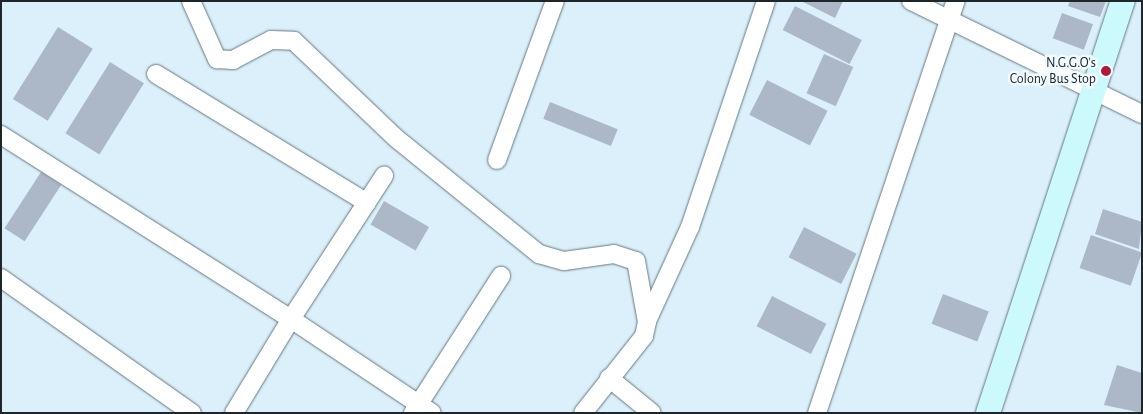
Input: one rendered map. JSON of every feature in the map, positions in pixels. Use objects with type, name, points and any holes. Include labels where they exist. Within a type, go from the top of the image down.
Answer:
[{"type":"main road","points":[[988,413],[1123,1]]},
{"type":"street","points":[[191,1],[217,59],[233,60],[271,40],[294,41],[397,139],[539,254],[564,261],[614,254],[636,261],[647,322]]},
{"type":"street","points":[[497,160],[555,1]]},
{"type":"street","points":[[583,413],[609,378],[639,347],[647,322],[690,227],[766,1]]},
{"type":"street","points":[[911,1],[1142,114]]},
{"type":"street","points":[[817,413],[956,1]]},
{"type":"street","points":[[156,74],[367,203]]},
{"type":"street","points":[[1,135],[291,319],[421,410],[501,276]]},
{"type":"street","points":[[234,413],[291,319],[384,176]]},
{"type":"street","points":[[1,278],[192,413]]},
{"type":"street","points":[[609,378],[652,413]]},
{"type":"building","points":[[801,1],[843,1],[835,18]]},
{"type":"building","points":[[1070,1],[1106,1],[1100,17],[1068,6]]},
{"type":"building","points":[[795,6],[862,40],[850,64],[783,30]]},
{"type":"building","points":[[1062,13],[1093,24],[1084,50],[1053,38]]},
{"type":"building","points":[[58,27],[93,49],[48,121],[13,99]]},
{"type":"building","points":[[824,54],[853,67],[836,106],[807,93]]},
{"type":"building","points":[[110,62],[144,83],[99,154],[65,133]]},
{"type":"building","points":[[767,80],[828,111],[810,146],[749,115]]},
{"type":"building","points":[[550,102],[618,129],[611,146],[543,119]]},
{"type":"building","points":[[41,172],[61,185],[25,241],[5,228]]},
{"type":"building","points":[[384,201],[429,227],[416,250],[370,224]]},
{"type":"building","points":[[1103,209],[1142,222],[1139,249],[1095,234]]},
{"type":"building","points":[[804,227],[857,254],[841,284],[789,257]]},
{"type":"building","points":[[1091,235],[1142,253],[1131,286],[1080,268]]},
{"type":"building","points":[[943,294],[989,312],[977,341],[932,324]]},
{"type":"building","points":[[772,296],[826,324],[811,354],[757,326]]},
{"type":"building","points":[[1117,365],[1142,373],[1142,413],[1104,405]]},
{"type":"place","name":"N.G.G.O's Colony Bus Stop","points":[[1106,71]]}]
